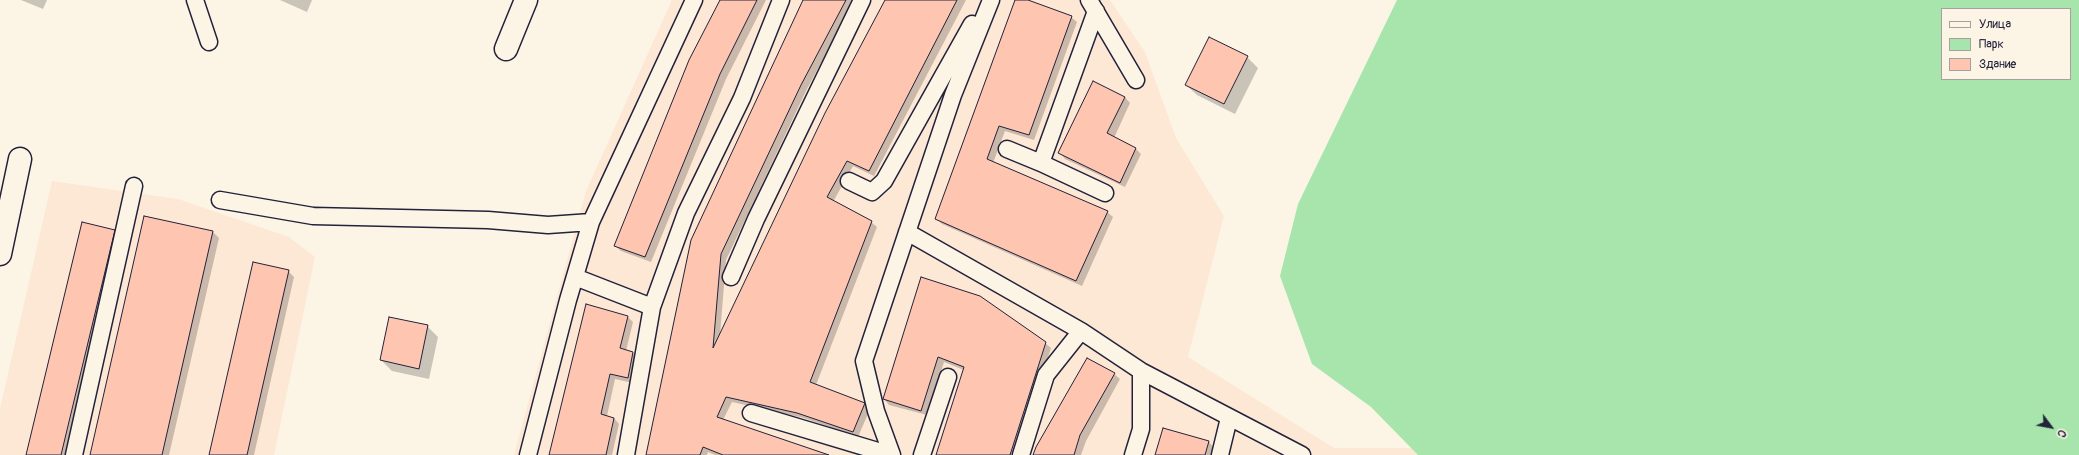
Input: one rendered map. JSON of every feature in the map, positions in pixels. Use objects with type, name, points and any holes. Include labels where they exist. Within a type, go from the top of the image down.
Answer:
[{"type":"street","points":[[506,49],[526,0]]},
{"type":"street","points":[[0,254],[20,159]]},
{"type":"lane","points":[[195,0],[209,42]]},
{"type":"lane","points":[[528,455],[591,222],[694,0]]},
{"type":"lane","points":[[626,455],[652,307],[686,213],[742,98],[781,0]]},
{"type":"lane","points":[[731,277],[763,205],[862,0]]},
{"type":"lane","points":[[849,181],[872,192],[884,181],[986,0]]},
{"type":"lane","points":[[892,455],[876,411],[864,361],[953,95],[991,0]]},
{"type":"lane","points":[[1092,6],[1136,80]]},
{"type":"lane","points":[[1041,163],[1092,6]]},
{"type":"lane","points":[[1007,149],[1041,163],[1104,193]]},
{"type":"lane","points":[[74,455],[134,186]]},
{"type":"lane","points":[[220,200],[313,216],[488,220],[548,225],[591,222]]},
{"type":"lane","points":[[907,232],[1081,331],[1141,370],[1229,418],[1302,455]]},
{"type":"lane","points":[[575,277],[652,307]]},
{"type":"lane","points":[[1022,455],[1046,375],[1081,331]]},
{"type":"lane","points":[[1133,455],[1141,429],[1141,370]]},
{"type":"lane","points":[[922,455],[948,377]]},
{"type":"lane","points":[[751,413],[892,455]]},
{"type":"lane","points":[[1220,455],[1229,418]]},
{"type":"shaded area","points":[[672,0],[1110,0],[1145,52],[1176,138],[1224,216],[1188,357],[1334,448],[1413,448],[1422,455],[514,455],[586,191]]},
{"type":"shaded area","points":[[52,181],[178,199],[289,237],[315,257],[274,455],[0,455],[0,409]]},
{"type":"green space","points":[[1397,0],[2079,0],[2079,455],[1418,455],[1371,407],[1312,364],[1280,276],[1298,204]]},
{"type":"building","points":[[720,0],[757,0],[720,74],[645,257],[614,246],[689,60]]},
{"type":"building","points":[[803,0],[846,0],[801,85],[721,254],[713,348],[825,113],[885,0],[957,0],[869,171],[847,161],[827,197],[872,221],[810,382],[865,403],[853,432],[797,413],[726,397],[717,417],[829,455],[723,455],[703,447],[700,455],[646,455],[691,240]]},
{"type":"building","points":[[1015,0],[1028,0],[1072,16],[1029,135],[999,126],[987,159],[1108,211],[1076,281],[935,219]]},
{"type":"building","points":[[1209,37],[1248,56],[1224,104],[1185,85]]},
{"type":"building","points":[[1093,81],[1125,97],[1107,133],[1136,148],[1120,183],[1058,153]]},
{"type":"building","points":[[144,216],[213,231],[162,455],[90,455]]},
{"type":"building","points":[[82,222],[115,230],[61,455],[26,455]]},
{"type":"building","points":[[253,262],[289,270],[247,455],[209,455]]},
{"type":"building","points":[[921,277],[980,296],[1046,342],[1010,455],[936,455],[964,367],[938,357],[921,411],[883,399]]},
{"type":"building","points":[[586,304],[628,316],[620,348],[633,352],[628,378],[610,374],[601,414],[614,418],[606,455],[549,455]]},
{"type":"building","points":[[389,317],[428,325],[419,369],[380,360]]},
{"type":"building","points":[[1087,358],[1115,373],[1080,435],[1074,455],[1033,455],[1036,447]]},
{"type":"building","points":[[1163,428],[1209,441],[1205,455],[1155,455]]}]
